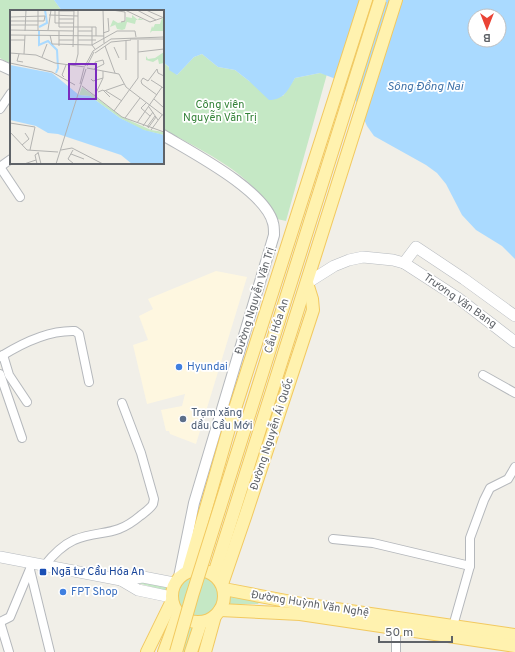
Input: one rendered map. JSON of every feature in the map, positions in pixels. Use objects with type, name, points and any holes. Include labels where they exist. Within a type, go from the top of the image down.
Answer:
[{"type":"main road","name":"Cầu Hóa An","points":[[211,490],[232,418],[366,0]]},
{"type":"main road","name":"Cầu Hóa An","points":[[176,652],[192,596],[380,0]]},
{"type":"main road","points":[[308,281],[396,0]]},
{"type":"main road","points":[[308,281],[334,266],[349,260],[363,257],[381,258],[404,263],[416,247],[515,316]]},
{"type":"main road","name":"Trương Văn Bang","points":[[404,263],[458,298],[515,342]]},
{"type":"main road","name":"Đường Nguyễn Ái Quốc","points":[[220,582],[238,498],[308,281]]},
{"type":"main road","name":"Đường Nguyễn Ái Quốc","points":[[220,582],[246,517],[313,310],[308,281]]},
{"type":"main road","points":[[147,652],[201,527],[211,490],[238,498]]},
{"type":"main road","points":[[0,557],[35,567],[121,580],[144,577],[180,577],[200,569],[220,582],[224,600],[205,652]]},
{"type":"main road","points":[[121,580],[138,590],[171,599],[178,614],[185,619],[201,622],[218,613]]},
{"type":"main road","name":"Đường Huỳnh Văn Nghệ","points":[[220,582],[302,604],[514,636]]},
{"type":"main road","name":"Đường Huỳnh Văn Nghệ","points":[[218,613],[300,614],[396,628],[514,636]]},
{"type":"main road","points":[[164,652],[178,614]]},
{"type":"main road","points":[[191,652],[201,622]]},
{"type":"street","points":[[0,65],[10,70]]},
{"type":"street","points":[[0,109],[10,94]]},
{"type":"street","name":"Đường Nguyễn Văn Trị","points":[[164,136],[233,177],[266,209],[273,222],[274,235],[190,516],[180,577]]},
{"type":"street","points":[[10,160],[0,167],[20,197]]},
{"type":"street","points":[[27,402],[9,374],[2,356],[36,338],[59,331],[75,331],[79,334],[89,382]]},
{"type":"street","points":[[0,374],[22,438]]},
{"type":"street","points":[[484,375],[515,393]]},
{"type":"street","points":[[9,652],[0,622],[10,617],[35,567],[74,540],[107,534],[132,524],[154,504],[154,499],[141,453],[122,403]]},
{"type":"street","points":[[453,626],[470,566],[470,538],[484,500],[490,488],[508,479],[515,467]]},
{"type":"street","points":[[190,516],[192,521],[201,527]]},
{"type":"street","points":[[333,539],[373,543],[470,566]]},
{"type":"street","points":[[35,567],[50,652]]},
{"type":"street","points":[[396,628],[396,652]]},
{"type":"shaded area","points":[[216,271],[247,277],[196,444],[166,431],[161,410],[182,406],[185,394],[147,404],[133,345],[148,340],[139,316],[153,309],[148,299]]},
{"type":"green space","points":[[0,0],[54,0],[61,10],[10,10],[10,63],[0,58]]},
{"type":"green space","name":"Công viên Nguyễn Văn Trị","points":[[202,54],[218,67],[235,70],[249,81],[283,96],[295,78],[320,73],[327,74],[286,221],[277,219],[267,203],[242,177],[212,156],[164,130],[164,63],[177,75],[194,57]]},
{"type":"green space","points":[[198,575],[213,581],[219,596],[213,611],[198,617],[183,611],[177,596],[183,581]]},
{"type":"green space","points":[[138,583],[145,583],[167,587],[166,591]]},
{"type":"green space","points":[[230,596],[259,602],[258,604],[229,604]]},
{"type":"green space","points":[[186,626],[194,628],[185,652],[169,652]]},
{"type":"water","name":"Sông Đồng Nai","points":[[54,0],[515,0],[515,259],[502,246],[476,230],[462,215],[446,184],[437,173],[426,165],[374,136],[367,126],[356,101],[336,79],[320,73],[295,78],[285,94],[274,100],[269,100],[235,70],[218,67],[202,54],[194,57],[177,75],[169,70],[169,67],[164,63],[164,10],[61,10]]},
{"type":"place","name":"Hyundai","points":[[179,367]]},
{"type":"place","name":"Trạm xăng dầu Cầu Mới","points":[[183,419]]},
{"type":"place","name":"Ngã tư Cầu Hóa An","points":[[43,572]]},
{"type":"place","name":"FPT Shop","points":[[63,592]]}]
